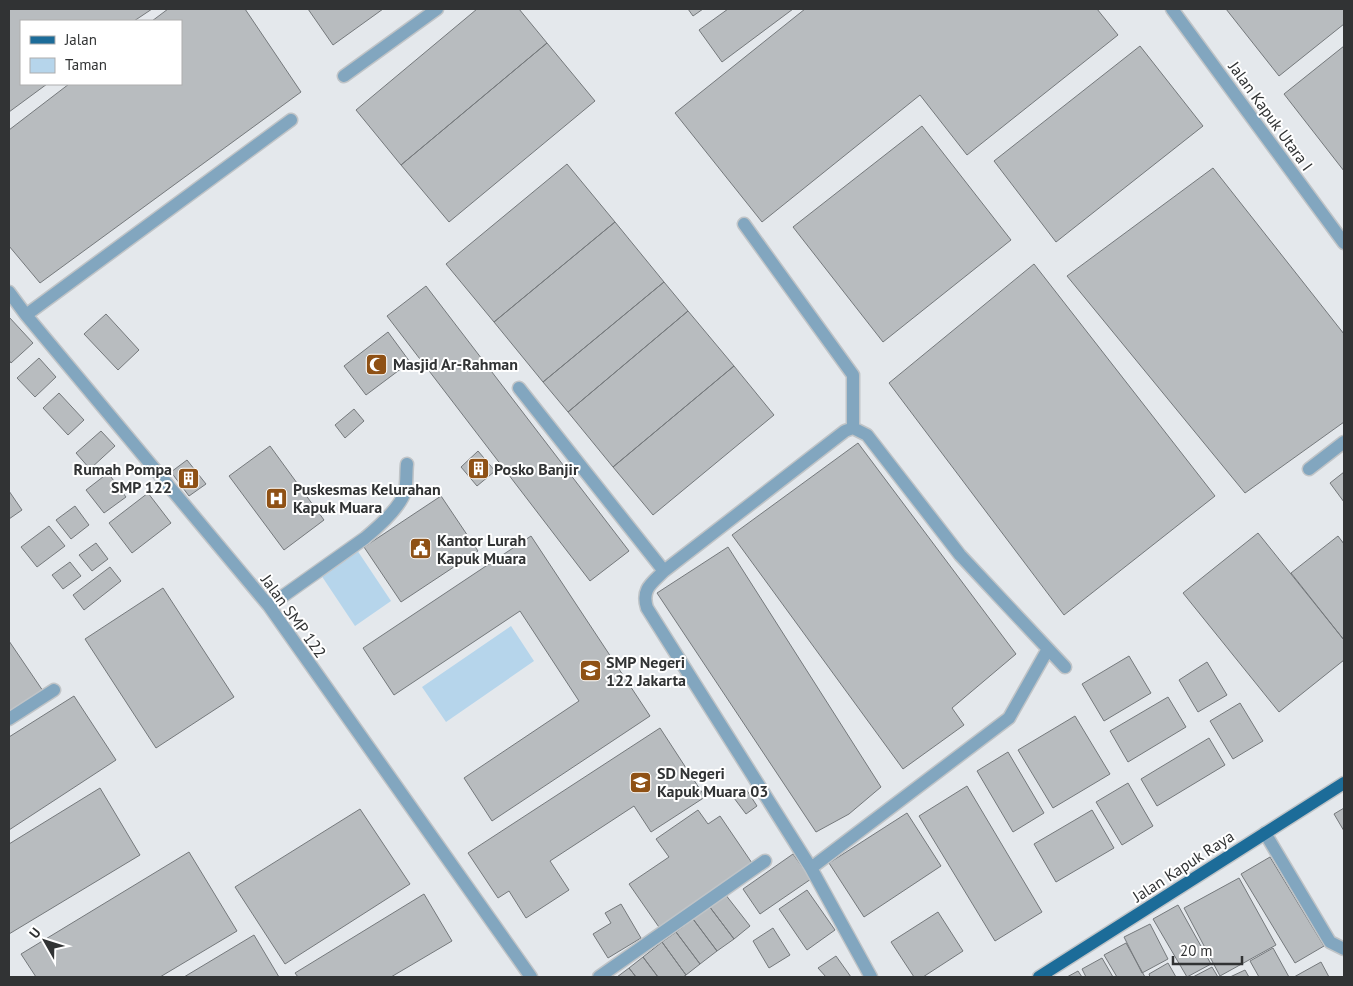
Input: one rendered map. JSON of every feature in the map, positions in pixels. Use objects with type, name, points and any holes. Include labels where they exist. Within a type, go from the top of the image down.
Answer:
[{"type":"main road","name":"Jalan Kapuk Raya","points":[[1039,977],[1344,783]]},
{"type":"street","points":[[344,76],[437,9]]},
{"type":"street","name":"Jalan Kapuk Utara I","points":[[1172,9],[1344,243]]},
{"type":"street","points":[[26,315],[291,120]]},
{"type":"street","points":[[744,224],[853,375],[853,428]]},
{"type":"street","name":"Jalan SMP 122","points":[[9,292],[26,315],[269,606],[530,977]]},
{"type":"street","points":[[519,388],[664,571]]},
{"type":"street","points":[[872,977],[811,868],[647,608],[644,599],[647,588],[664,571],[845,431],[853,428],[867,435],[960,555],[1065,667]]},
{"type":"street","points":[[1309,469],[1344,442]]},
{"type":"street","points":[[269,606],[365,538],[379,525],[402,498],[405,491],[407,464]]},
{"type":"street","points":[[811,868],[1009,718],[1048,649]]},
{"type":"street","points":[[9,719],[54,690]]},
{"type":"street","points":[[1265,833],[1330,942],[1344,949]]},
{"type":"street","points":[[599,977],[765,861]]},
{"type":"green space","points":[[355,547],[391,601],[355,626],[319,572]]},
{"type":"green space","points":[[511,626],[534,661],[446,722],[422,687]]},
{"type":"building","points":[[9,9],[152,9],[136,20],[20,20],[20,85],[46,85],[9,112]]},
{"type":"building","points":[[168,9],[245,9],[301,92],[40,283],[9,246],[9,130],[68,85],[182,85],[182,20],[153,20]]},
{"type":"building","points":[[308,9],[383,9],[333,45]]},
{"type":"building","points":[[477,9],[519,9],[547,43],[401,165],[356,110]]},
{"type":"building","points":[[688,9],[703,9],[693,16]]},
{"type":"building","points":[[728,9],[793,9],[722,62],[699,30]]},
{"type":"building","points":[[805,9],[1097,9],[1118,35],[967,155],[920,95],[762,222],[675,113]]},
{"type":"building","points":[[1226,9],[1344,9],[1344,24],[1279,76]]},
{"type":"building","points":[[547,43],[595,101],[449,222],[401,165]]},
{"type":"building","points":[[1140,46],[1203,126],[1056,242],[994,161]]},
{"type":"building","points":[[1344,46],[1344,171],[1284,94]]},
{"type":"building","points":[[922,126],[1011,240],[883,342],[793,227]]},
{"type":"building","points":[[567,164],[615,222],[494,322],[446,264]]},
{"type":"building","points":[[1213,168],[1344,334],[1344,422],[1245,493],[1067,276]]},
{"type":"building","points":[[615,222],[664,282],[543,382],[494,322]]},
{"type":"building","points":[[1034,264],[1215,496],[1064,615],[889,383]]},
{"type":"building","points":[[664,282],[688,311],[568,412],[543,382]]},
{"type":"building","points":[[426,286],[629,551],[590,581],[387,316]]},
{"type":"building","points":[[688,311],[734,366],[613,467],[568,412]]},
{"type":"building","points":[[106,314],[139,350],[118,370],[84,334]]},
{"type":"building","points":[[9,317],[33,343],[11,363],[9,360]]},
{"type":"building","name":"Masjid Ar-Rahman","points":[[388,332],[410,362],[366,395],[344,366]]},
{"type":"building","points":[[39,358],[56,377],[35,397],[17,378]]},
{"type":"building","points":[[734,366],[774,415],[653,515],[613,467]]},
{"type":"building","points":[[59,393],[84,420],[68,435],[43,408]]},
{"type":"building","points":[[354,409],[364,421],[345,438],[335,425]]},
{"type":"building","points":[[101,431],[115,446],[90,469],[76,453]]},
{"type":"building","points":[[858,443],[1016,654],[952,708],[964,725],[903,769],[732,535]]},
{"type":"building","name":"Puskesmas Kelurahan Kapuk Muara","points":[[270,446],[324,520],[284,550],[229,476]]},
{"type":"building","name":"Posko Banjir","points":[[478,451],[495,471],[477,486],[461,467]]},
{"type":"building","name":"Rumah Pompa SMP 122","points":[[187,460],[206,484],[189,496],[171,472]]},
{"type":"building","points":[[1344,472],[1344,502],[1330,483]]},
{"type":"building","points":[[108,473],[126,497],[104,513],[86,490]]},
{"type":"building","points":[[9,491],[22,510],[9,519]]},
{"type":"building","points":[[148,493],[171,523],[132,553],[109,523]]},
{"type":"building","name":"Kantor Lurah Kapuk Muara","points":[[441,496],[478,551],[401,602],[364,547]]},
{"type":"building","points":[[75,506],[89,525],[71,539],[56,520]]},
{"type":"building","points":[[49,526],[65,546],[37,567],[21,547]]},
{"type":"building","points":[[1258,533],[1344,640],[1344,660],[1279,712],[1183,593]]},
{"type":"building","name":"SMP Negeri 122 Jakarta","points":[[531,536],[650,716],[492,821],[464,778],[579,701],[520,611],[394,695],[363,648]]},
{"type":"building","points":[[1338,536],[1344,544],[1344,640],[1291,573]]},
{"type":"building","points":[[96,543],[108,559],[92,571],[79,555]]},
{"type":"building","points":[[728,547],[881,787],[849,814],[816,832],[657,593]]},
{"type":"building","points":[[70,562],[81,576],[63,589],[52,575]]},
{"type":"building","points":[[110,567],[121,581],[84,610],[73,595]]},
{"type":"building","points":[[163,588],[234,697],[156,748],[85,639]]},
{"type":"building","points":[[9,641],[43,691],[9,714]]},
{"type":"building","points":[[1129,656],[1151,693],[1104,721],[1082,684]]},
{"type":"building","points":[[1207,662],[1227,695],[1198,712],[1179,680]]},
{"type":"building","points":[[74,696],[116,760],[9,830],[9,737]]},
{"type":"building","points":[[1168,697],[1186,727],[1128,762],[1110,731]]},
{"type":"building","points":[[1240,703],[1263,741],[1233,759],[1210,721]]},
{"type":"building","points":[[1075,716],[1110,774],[1053,808],[1018,750]]},
{"type":"building","points":[[660,728],[705,797],[651,832],[634,806],[550,861],[569,890],[526,918],[509,891],[498,898],[468,853]]},
{"type":"building","points":[[1209,738],[1225,765],[1157,806],[1141,779]]},
{"type":"building","points":[[1008,752],[1044,813],[1013,832],[977,771]]},
{"type":"building","points":[[1128,783],[1153,826],[1122,845],[1096,802]]},
{"type":"building","points":[[967,786],[1042,912],[995,941],[919,816]]},
{"type":"building","points":[[100,788],[140,855],[9,934],[9,844]]},
{"type":"building","points":[[746,789],[757,806],[746,814],[734,798]]},
{"type":"building","points":[[1344,808],[1344,831],[1334,814]]},
{"type":"building","points":[[360,809],[410,884],[285,964],[235,887]]},
{"type":"building","points":[[698,810],[708,824],[720,816],[754,866],[661,930],[629,884],[669,857],[656,839]]},
{"type":"building","points":[[1092,810],[1114,848],[1056,882],[1034,844]]},
{"type":"building","points":[[907,813],[941,866],[864,917],[829,863]]},
{"type":"building","points":[[189,852],[237,931],[160,977],[36,977],[21,954]]},
{"type":"building","points":[[793,854],[811,879],[760,914],[743,889]]},
{"type":"building","points":[[1270,857],[1324,946],[1295,963],[1241,874]]},
{"type":"building","points":[[1239,878],[1276,945],[1220,976],[1184,908]]},
{"type":"building","points":[[807,890],[835,930],[807,950],[779,909]]},
{"type":"building","points":[[424,894],[452,941],[391,977],[298,977],[295,973]]},
{"type":"building","points":[[725,894],[750,926],[734,939],[709,906]]},
{"type":"building","points":[[621,904],[641,938],[608,958],[593,934],[611,923],[605,913]]},
{"type":"building","points":[[1178,905],[1211,964],[1187,977],[1153,919]]},
{"type":"building","points":[[709,906],[734,939],[717,951],[693,919]]},
{"type":"building","points":[[938,912],[963,951],[923,977],[914,977],[891,942]]},
{"type":"building","points":[[693,919],[717,951],[700,964],[676,932]]},
{"type":"building","points":[[1150,924],[1168,959],[1142,973],[1124,937]]},
{"type":"building","points":[[773,928],[790,955],[769,968],[753,941]]},
{"type":"building","points":[[676,932],[700,964],[686,975],[662,942]]},
{"type":"building","points":[[254,935],[279,977],[184,977]]},
{"type":"building","points":[[662,942],[686,975],[683,977],[658,977],[643,957]]},
{"type":"building","points":[[1126,943],[1145,977],[1117,977],[1104,955]]},
{"type":"building","points":[[1273,948],[1289,977],[1259,977],[1250,961]]},
{"type":"building","points":[[836,956],[851,977],[826,977],[818,968]]},
{"type":"building","points":[[643,957],[658,977],[636,977],[629,968]]},
{"type":"building","points":[[1102,958],[1113,977],[1086,977],[1082,969]]},
{"type":"building","points":[[1321,962],[1329,977],[1294,977]]},
{"type":"building","points":[[1168,963],[1176,977],[1150,977],[1149,974]]},
{"type":"building","points":[[1212,967],[1218,977],[1193,977]]},
{"type":"building","points":[[629,968],[636,977],[617,977]]},
{"type":"building","points":[[1245,970],[1249,977],[1230,977]]},
{"type":"building","points":[[1078,971],[1082,977],[1067,977]]},
{"type":"place","name":"Masjid Ar-Rahman","points":[[377,364]]},
{"type":"place","name":"Posko Banjir","points":[[478,469]]},
{"type":"place","name":"Rumah Pompa SMP 122","points":[[188,478]]},
{"type":"place","name":"Puskesmas Kelurahan Kapuk Muara","points":[[277,498]]},
{"type":"place","name":"Kantor Lurah Kapuk Muara","points":[[421,549]]},
{"type":"place","name":"SMP Negeri 122 Jakarta","points":[[590,671]]},
{"type":"place","name":"SD Negeri Kapuk Muara 03","points":[[641,782]]}]
